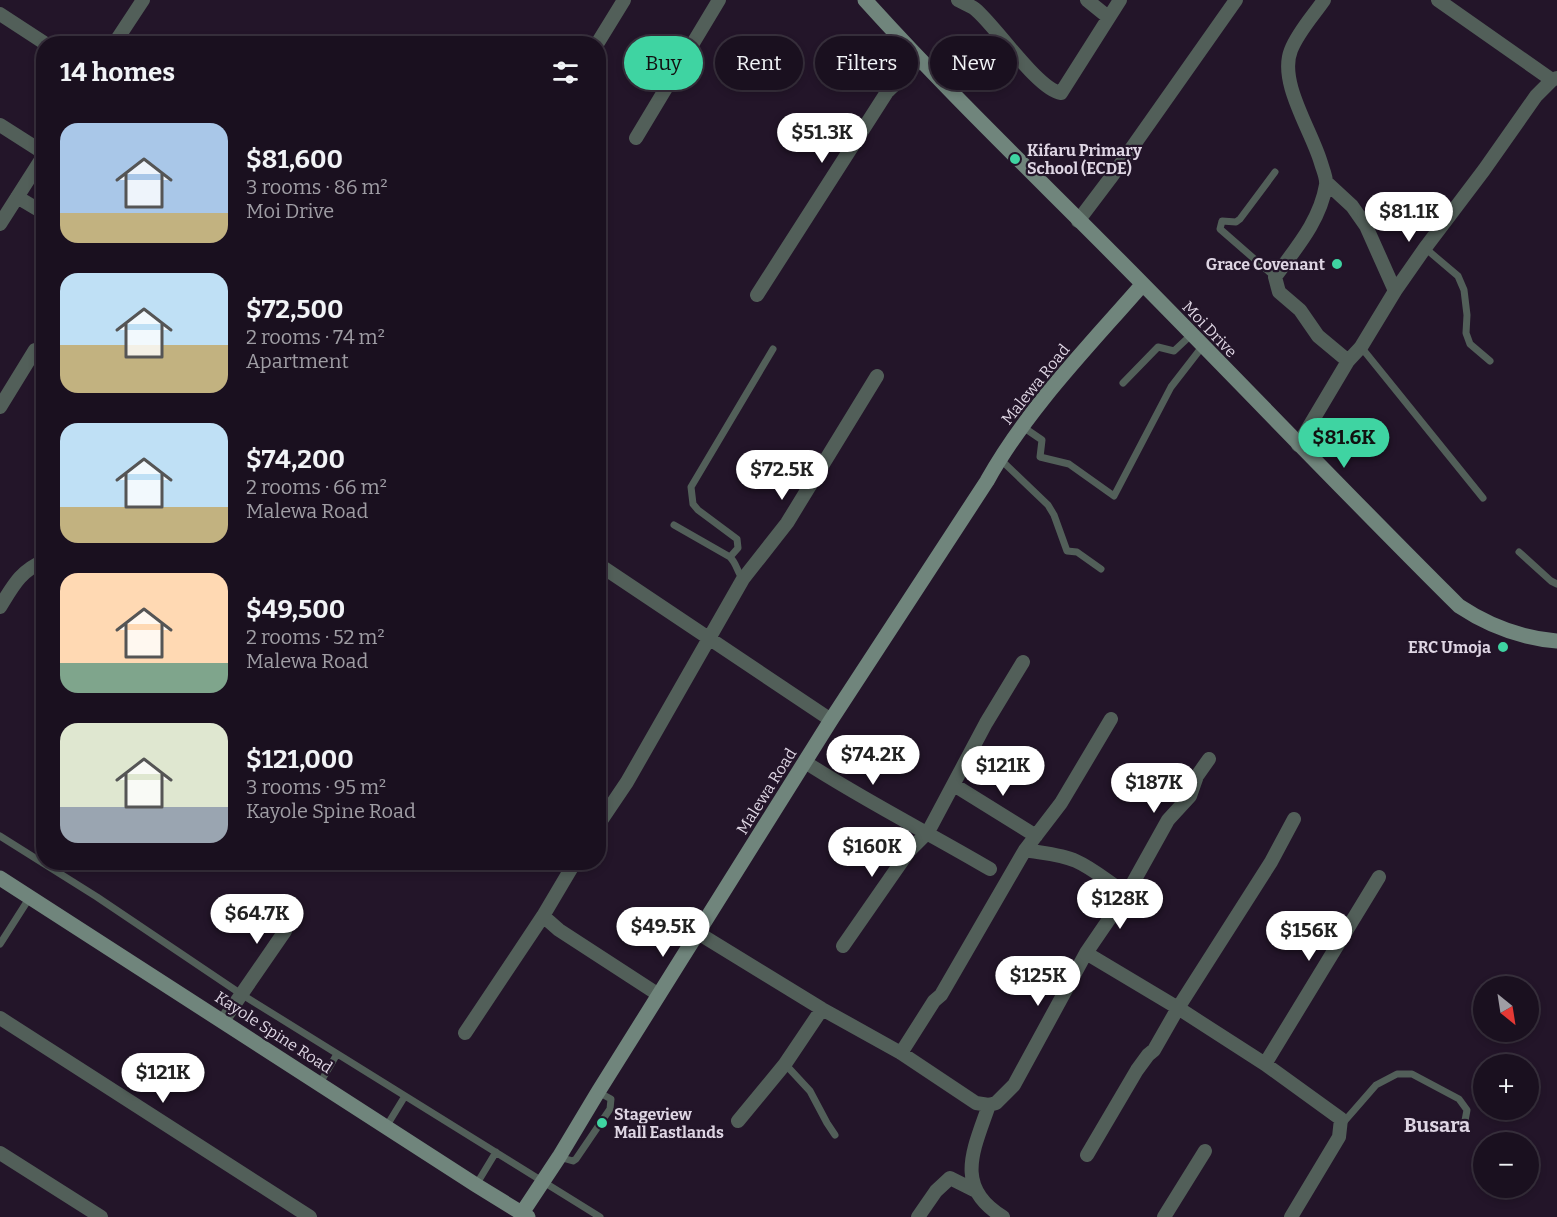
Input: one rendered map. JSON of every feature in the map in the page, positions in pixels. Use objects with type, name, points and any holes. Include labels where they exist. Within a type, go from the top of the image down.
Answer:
[{"type":"street","points":[[119,36],[143,0]]},
{"type":"street","points":[[602,36],[624,0]]},
{"type":"street","points":[[636,138],[719,0]]},
{"type":"street","name":"Moi Drive","points":[[865,0],[920,60],[1459,606],[1477,618],[1506,631],[1537,640],[1557,641]]},
{"type":"street","points":[[958,0],[978,5],[1015,55],[1051,90],[1061,93],[1120,0]]},
{"type":"street","points":[[1088,0],[1108,17]]},
{"type":"street","points":[[1078,221],[1236,0]]},
{"type":"street","points":[[1324,0],[1290,50],[1287,67],[1293,93],[1318,150],[1326,182],[1320,208],[1311,227],[1275,277],[1279,291],[1300,310],[1318,336],[1348,362]]},
{"type":"street","points":[[1298,445],[1348,362],[1361,348],[1395,291],[1425,248],[1536,96],[1555,79],[1438,0]]},
{"type":"street","points":[[0,14],[36,37]]},
{"type":"street","points":[[758,295],[887,92],[920,60]]},
{"type":"street","points":[[0,125],[36,149]]},
{"type":"street","points":[[0,224],[36,167]]},
{"type":"street","points":[[1326,182],[1352,206],[1366,226],[1395,291]]},
{"type":"street","points":[[17,197],[36,208]]},
{"type":"street","name":"Malewa Road","points":[[525,1215],[581,1119],[831,720],[1000,459],[1071,367],[1142,285]]},
{"type":"street","points":[[0,407],[36,350]]},
{"type":"street","points":[[606,813],[627,782],[743,579],[787,523],[877,376]]},
{"type":"street","points":[[0,607],[21,574],[36,565]]},
{"type":"street","points":[[606,569],[831,720]]},
{"type":"street","points":[[843,946],[909,850],[928,832],[986,723],[1023,662]]},
{"type":"street","points":[[901,1053],[940,995],[1025,850],[1061,803],[1111,718]]},
{"type":"street","points":[[698,933],[822,1009],[901,1053],[976,1103],[990,1105],[1001,1099],[1014,1085],[1086,953],[1130,890],[1168,820],[1190,796],[1197,776],[1209,759]]},
{"type":"street","points":[[805,762],[851,792],[928,832],[990,869]]},
{"type":"street","points":[[954,785],[1036,836]]},
{"type":"street","points":[[1087,1155],[1137,1070],[1154,1050],[1178,1008],[1271,862],[1294,819]]},
{"type":"street","points":[[1025,850],[1074,860],[1102,875],[1113,886],[1124,892],[1130,890]]},
{"type":"street","points":[[465,1033],[543,916],[570,870]]},
{"type":"street","points":[[1265,1064],[1379,877]]},
{"type":"street","name":"Kayole Spine Road","points":[[0,878],[525,1215]]},
{"type":"street","points":[[543,916],[559,930],[659,995]]},
{"type":"street","points":[[223,1021],[285,931]]},
{"type":"street","points":[[1086,953],[1265,1064],[1341,1119],[1339,1137],[1291,1217]]},
{"type":"street","points":[[738,1121],[785,1064],[822,1009]]},
{"type":"street","points":[[0,1018],[310,1217]]},
{"type":"street","points":[[990,1105],[971,1159],[970,1177],[985,1204],[1004,1217]]},
{"type":"street","points":[[1164,1217],[1205,1151]]},
{"type":"street","points":[[0,1153],[101,1217]]},
{"type":"street","points":[[918,1217],[936,1191],[950,1178],[976,1191]]},
{"type":"lane","points":[[1275,172],[1240,219],[1236,222],[1222,221],[1220,229],[1275,277]]},
{"type":"lane","points":[[1425,248],[1458,276],[1464,290],[1467,315],[1466,333],[1470,344],[1490,361]]},
{"type":"lane","points":[[1123,383],[1158,347],[1174,351],[1191,335]]},
{"type":"lane","points":[[1023,427],[1042,440],[1040,458],[1069,464],[1114,496],[1171,387],[1202,347]]},
{"type":"lane","points":[[1361,348],[1483,498]]},
{"type":"lane","points":[[730,557],[738,548],[736,539],[698,510],[693,504],[691,487],[774,349]]},
{"type":"lane","points":[[1000,459],[1048,505],[1067,550],[1077,552],[1101,569]]},
{"type":"lane","points":[[674,525],[730,557],[736,562],[743,579]]},
{"type":"lane","points":[[1519,552],[1557,584]]},
{"type":"lane","points":[[0,836],[36,859]]},
{"type":"lane","points":[[54,870],[241,994],[600,1217]]},
{"type":"lane","points":[[0,944],[30,897]]},
{"type":"lane","points":[[320,1083],[338,1054]]},
{"type":"lane","points":[[785,1064],[810,1091],[835,1135]]},
{"type":"lane","points":[[1341,1126],[1376,1085],[1391,1076],[1404,1074],[1412,1074],[1459,1099],[1467,1110],[1464,1126]]},
{"type":"lane","points":[[559,1157],[573,1161],[612,1104],[611,1099],[598,1092]]},
{"type":"lane","points":[[386,1127],[405,1096]]},
{"type":"lane","points":[[581,1119],[598,1127]]},
{"type":"lane","points":[[476,1185],[496,1152]]},
{"type":"place","name":"Kifaru Primary School (ECDE)","points":[[1015,159]]},
{"type":"place","name":"Grace Covenant","points":[[1337,264]]},
{"type":"place","name":"ERC Umoja","points":[[1503,647]]},
{"type":"place","name":"Stageview Mall Eastlands","points":[[602,1123]]},
{"type":"district","name":"Busara","points":[[1437,1125]]}]
